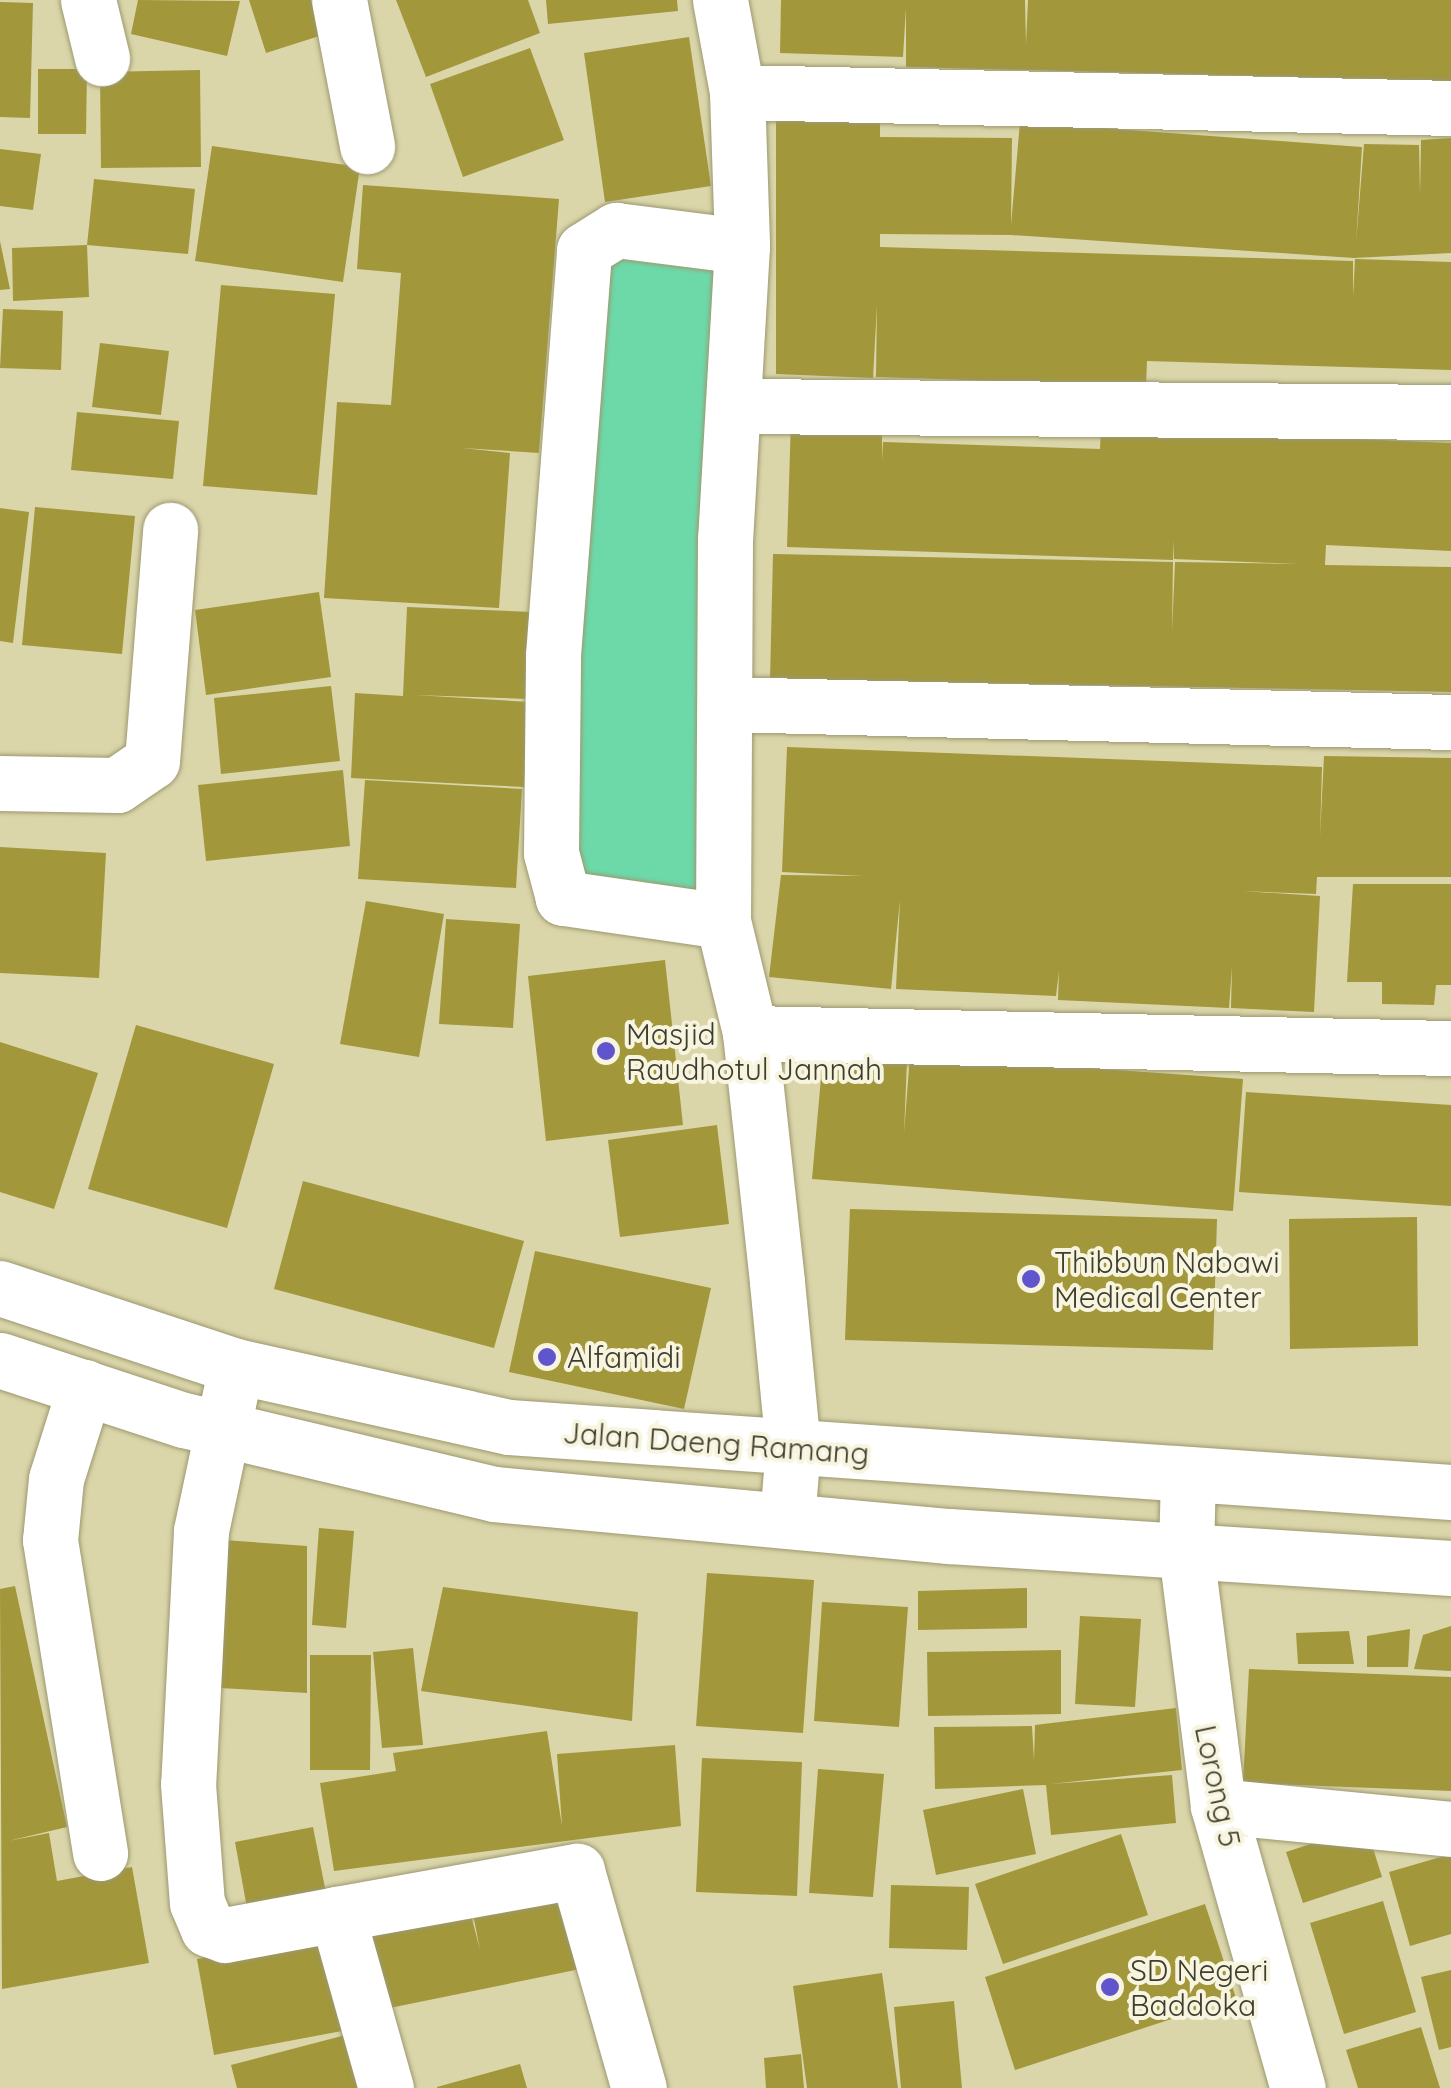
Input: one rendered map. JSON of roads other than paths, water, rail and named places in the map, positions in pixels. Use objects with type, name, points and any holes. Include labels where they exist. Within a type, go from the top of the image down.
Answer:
[{"type":"street","points":[[88,0],[102,58]]},
{"type":"street","points":[[339,0],[367,146]]},
{"type":"street","points":[[720,0],[737,92],[742,246],[740,406],[725,539],[722,921],[750,1033],[792,1447],[787,1520]]},
{"type":"street","points":[[737,92],[1451,108]]},
{"type":"street","points":[[722,921],[564,898],[551,853],[553,655],[584,250],[616,230],[742,246]]},
{"type":"street","points":[[740,406],[1451,412]]},
{"type":"street","points":[[0,783],[117,785],[152,761],[170,530]]},
{"type":"street","points":[[725,704],[1451,722]]},
{"type":"street","points":[[750,1033],[1451,1048]]},
{"type":"street","name":"Jalan Daeng Ramang","points":[[0,1288],[236,1366],[509,1427],[1451,1492]]},
{"type":"street","points":[[0,1360],[223,1430],[494,1494],[1186,1552],[1451,1568]]},
{"type":"street","points":[[236,1366],[201,1531],[195,1632],[188,1784],[197,1902],[208,1929],[225,1935],[577,1871],[639,2088]]},
{"type":"street","points":[[85,1387],[56,1479],[50,1540],[100,1853]]},
{"type":"street","name":"Lorong 5","points":[[1188,1475],[1186,1552],[1218,1806],[1298,2088]]},
{"type":"street","points":[[1218,1806],[1451,1828]]},
{"type":"street","points":[[337,1914],[386,2088]]},
{"type":"place","name":"Masjid Raudhotul Jannah","points":[[606,1051]]},
{"type":"place","name":"Thibbun Nabawi Medical Center","points":[[1031,1279]]},
{"type":"place","name":"Alfamidi","points":[[547,1357]]},
{"type":"place","name":"SD Negeri Baddoka","points":[[1110,1987]]}]
